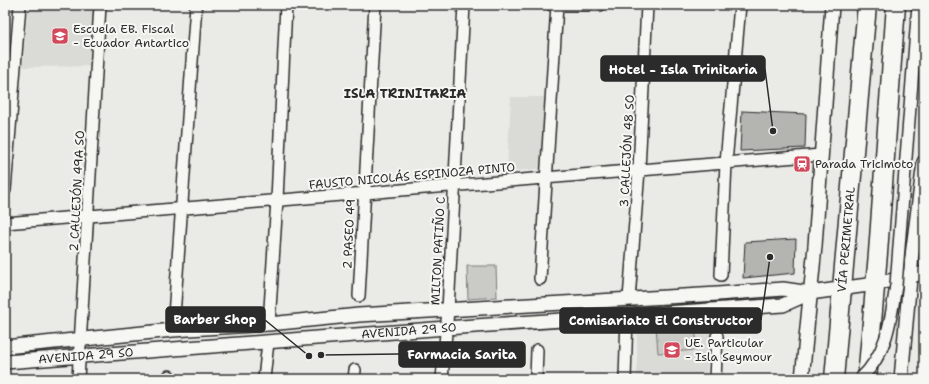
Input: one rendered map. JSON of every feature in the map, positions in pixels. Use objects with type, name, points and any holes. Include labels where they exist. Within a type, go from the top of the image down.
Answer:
[{"type":"highway","name":"VÍA PERIMETRAL","points":[[834,379],[867,5]]},
{"type":"highway","points":[[867,379],[874,284],[878,253],[896,5]]},
{"type":"street","points":[[5,190],[20,5]]},
{"type":"street","name":"2 CALLEJÓN 49A SO","points":[[78,379],[100,5]]},
{"type":"street","points":[[173,330],[196,5]]},
{"type":"street","points":[[269,324],[278,200],[286,5]]},
{"type":"street","name":"2 PASEO 49","points":[[359,296],[375,5]]},
{"type":"street","name":"MILTON PATIÑO C","points":[[442,379],[448,310],[464,5]]},
{"type":"street","points":[[552,5],[593,5]]},
{"type":"street","points":[[540,279],[557,5]]},
{"type":"street","name":"3 CALLEJÓN 48 SO","points":[[629,299],[639,170],[647,5]]},
{"type":"street","points":[[721,274],[726,163],[740,5]]},
{"type":"street","points":[[802,379],[815,246],[832,5]]},
{"type":"street","points":[[860,379],[873,364],[881,351],[886,339],[892,315],[896,285],[918,5]]},
{"type":"street","name":"FAUSTO NICOLÁS ESPINOZA PINTO","points":[[5,223],[821,155]]},
{"type":"street","points":[[901,379],[910,276],[924,162]]},
{"type":"street","name":"AVENIDA 29 SO","points":[[5,362],[446,328],[783,305],[810,293],[874,284],[924,273]]},
{"type":"street","name":"AVENIDA 29 SO","points":[[5,347],[173,330],[269,324],[359,315],[783,289],[810,293]]},
{"type":"street","points":[[625,379],[627,316]]},
{"type":"street","points":[[715,379],[717,336]]},
{"type":"street","points":[[264,379],[268,342]]},
{"type":"street","points":[[536,379],[538,350]]},
{"type":"shaded area","name":"Escuela EB. Fiscal - Ecuador Antartico","points":[[28,5],[97,5],[94,66],[23,67]]},
{"type":"shaded area","points":[[511,97],[546,97],[544,168],[507,172]]},
{"type":"shaded area","points":[[467,266],[496,266],[497,297],[468,299]]},
{"type":"shaded area","name":"UE. Particular - Isla Seymour","points":[[711,316],[706,379],[637,379],[637,320]]},
{"type":"shaded area","points":[[695,323],[697,350],[658,353],[656,326]]},
{"type":"building","points":[[742,111],[806,114],[805,148],[740,151]]},
{"type":"building","points":[[796,239],[795,273],[743,278],[745,242]]},
{"type":"place","name":"Escuela EB. Fiscal - Ecuador Antartico","points":[[60,36]]},
{"type":"place","name":"Hotel - Isla Trinitaria","points":[[773,131]]},
{"type":"place","name":"Parada Tricimoto","points":[[802,164]]},
{"type":"place","name":"Comisariato El Constructor","points":[[770,257]]},
{"type":"place","name":"UE. Particular - Isla Seymour","points":[[672,350]]},
{"type":"place","name":"Farmacia Sarita","points":[[321,355]]},
{"type":"place","name":"Barber Shop","points":[[309,356]]},
{"type":"district","name":"ISLA TRINITARIA","points":[[405,93]]}]
